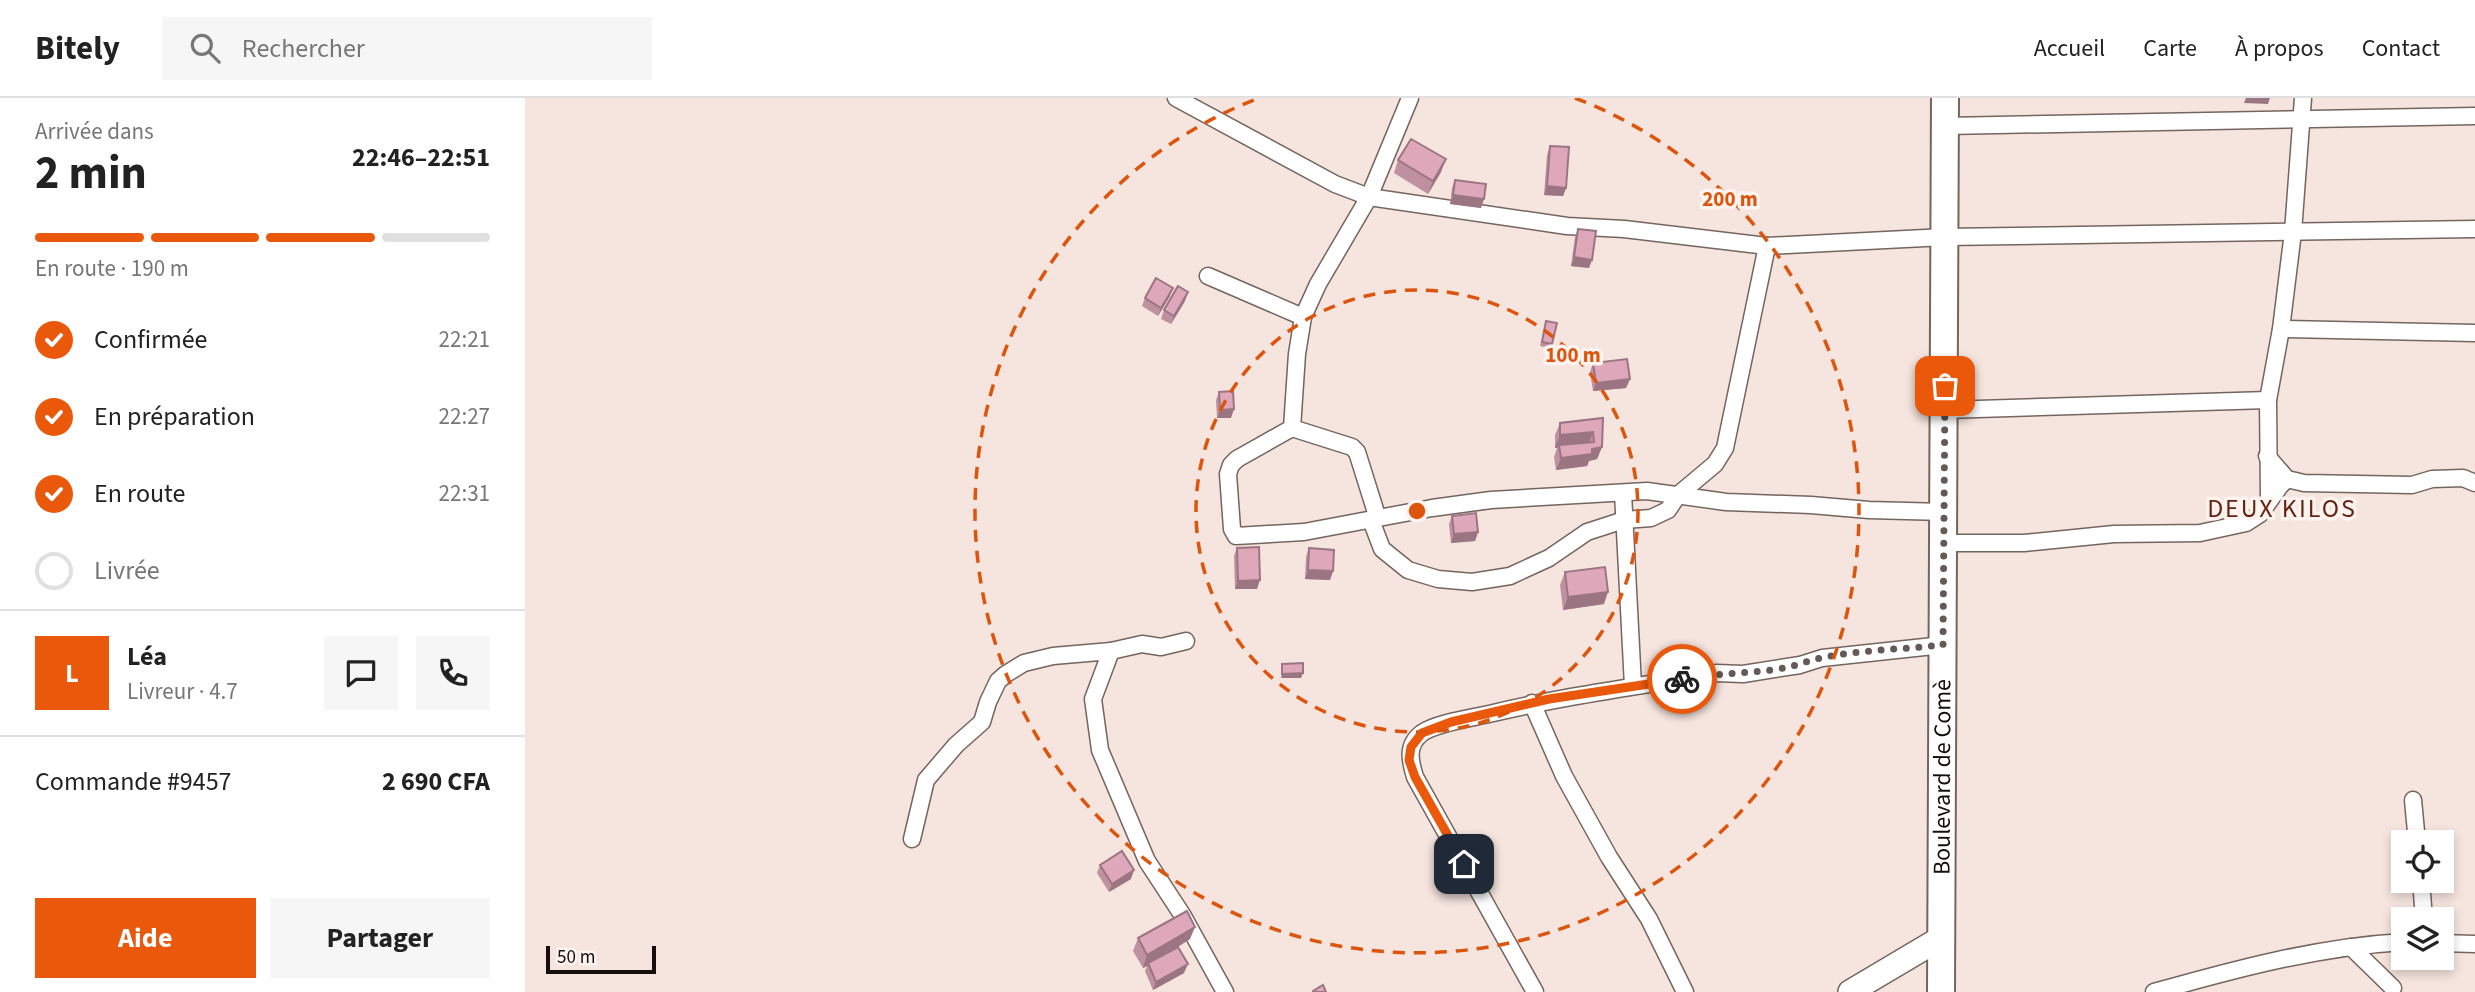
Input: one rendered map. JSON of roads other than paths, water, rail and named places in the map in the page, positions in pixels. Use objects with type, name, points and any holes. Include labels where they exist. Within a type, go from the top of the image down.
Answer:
[{"type":"main road","name":"Boulevard de Comè","points":[[1941,992],[1945,98]]},
{"type":"street","points":[[1176,98],[1335,184],[1369,197],[1567,226],[1624,229],[1767,246],[1945,237],[2475,229]]},
{"type":"street","points":[[1292,428],[1297,354],[1303,317],[1318,284],[1369,197],[1410,98]]},
{"type":"street","points":[[2269,500],[2268,400],[2281,328],[2293,232],[2303,98]]},
{"type":"street","points":[[1946,126],[2475,116]]},
{"type":"street","points":[[1767,246],[1725,449],[1715,464],[1678,495],[1668,510],[1651,518],[1624,520],[1587,533],[1549,558],[1510,576],[1472,582],[1438,579],[1408,570],[1382,549],[1374,519],[1357,452],[1352,446],[1292,428],[1231,465],[1228,474],[1233,533],[1236,536],[1304,532],[1374,519],[1490,500],[1647,491],[1678,495],[1727,502],[1944,512]]},
{"type":"street","points":[[1208,276],[1303,317]]},
{"type":"street","points":[[2281,328],[2475,333]]},
{"type":"street","points":[[1945,410],[2268,400]]},
{"type":"street","points":[[2267,456],[2287,480],[2352,486],[2471,480]]},
{"type":"street","points":[[1945,543],[2024,543],[2115,534],[2200,533],[2246,523],[2260,514],[2287,480]]},
{"type":"street","points":[[1623,493],[1633,686]]},
{"type":"street","points":[[912,839],[926,780],[982,722],[998,681],[1006,674],[1024,663],[1053,656],[1111,651],[1142,644],[1161,647],[1186,641]]},
{"type":"street","points":[[1535,992],[1415,777],[1409,760],[1411,747],[1422,733],[1451,722],[1532,703],[1716,673],[1743,674],[1779,669],[1822,657],[1943,645]]},
{"type":"street","points":[[1111,651],[1093,699],[1100,750],[1147,861],[1183,916],[1225,992]]},
{"type":"street","points":[[1532,703],[1564,776],[1609,857],[1649,919],[1685,992]]},
{"type":"street","points":[[2413,800],[2416,830]]},
{"type":"street","points":[[1850,992],[1941,937]]},
{"type":"street","points":[[2154,992],[2240,967],[2351,947],[2391,943]]},
{"type":"street","points":[[2454,943],[2475,944]]},
{"type":"street","points":[[2351,947],[2393,988]]},
{"type":"district","name":"DEUX KILOS","points":[[2282,508]]}]
